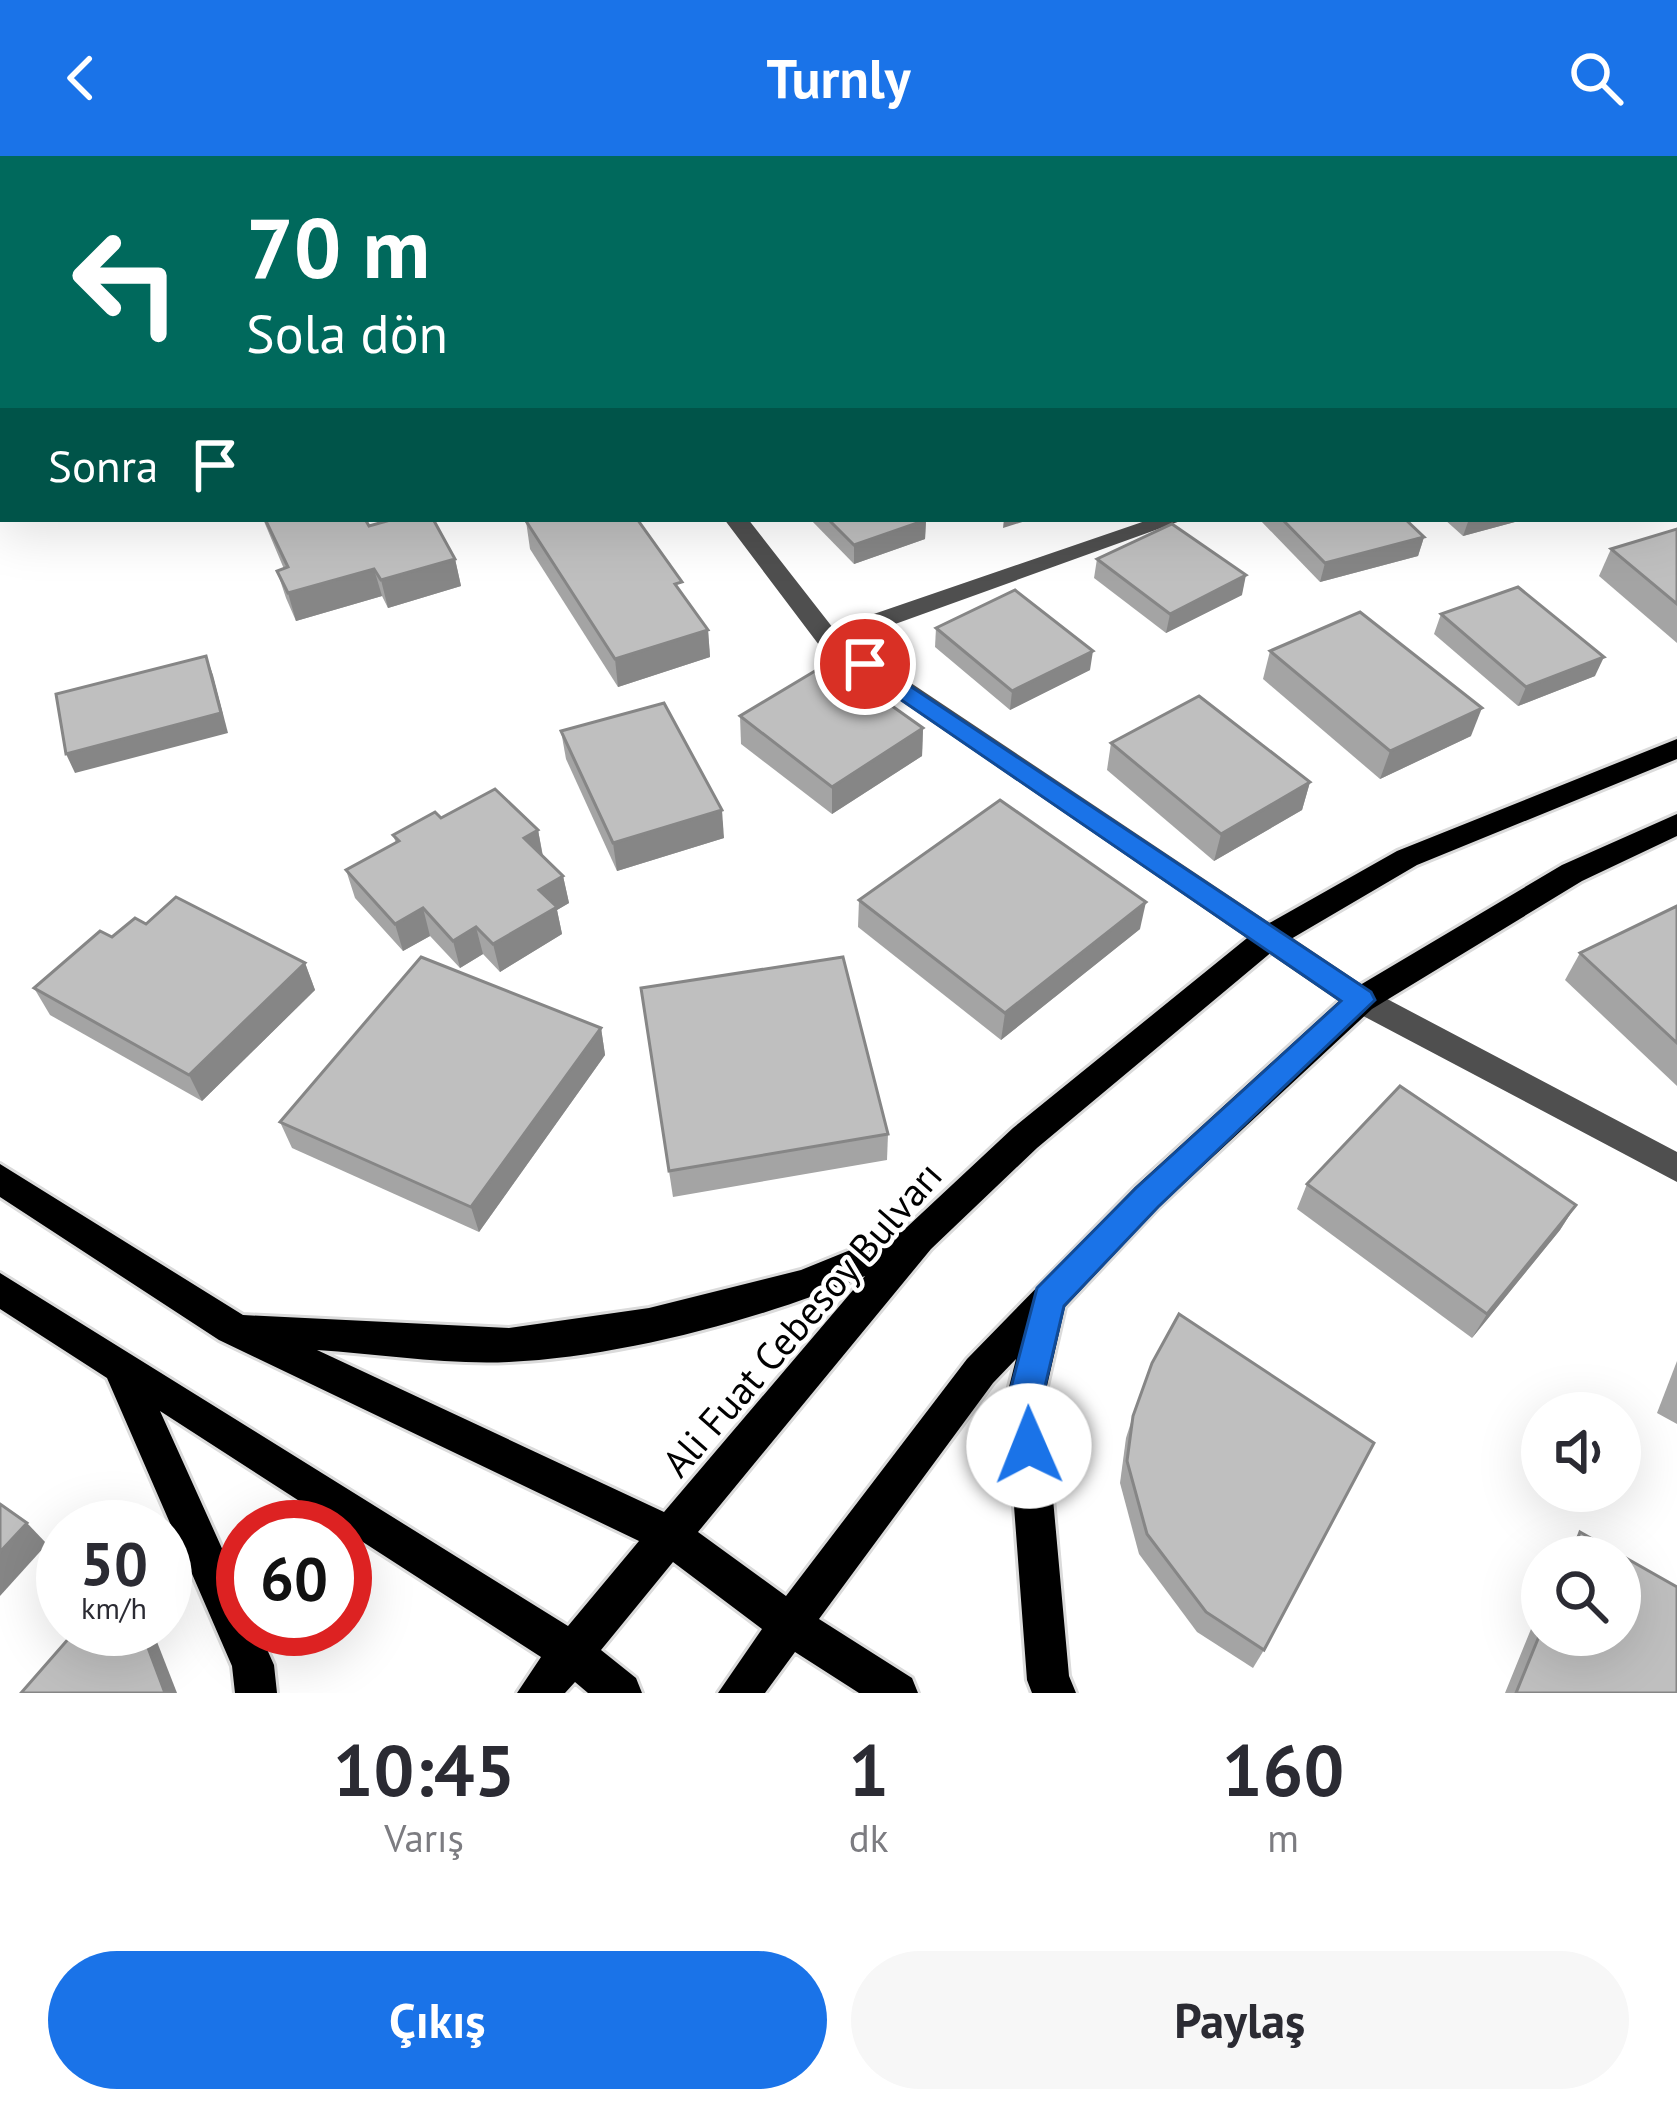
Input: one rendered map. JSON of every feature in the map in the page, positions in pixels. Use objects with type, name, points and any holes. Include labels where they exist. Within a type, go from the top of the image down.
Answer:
[{"type":"main road","name":"Ali Fuat Cebesoy Bulvarı","points":[[538,1693],[919,1238],[1025,1138],[1268,938],[1407,858],[1677,748]]},
{"type":"main road","points":[[739,1693],[980,1371],[1147,1197],[1361,1000],[1572,873],[1677,824]]},
{"type":"main road","points":[[0,1179],[232,1328],[669,1535],[792,1626],[897,1693]]},
{"type":"main road","points":[[232,1328],[509,1345],[649,1325],[804,1285],[919,1238]]},
{"type":"main road","points":[[0,1289],[570,1651],[621,1693]]},
{"type":"main road","points":[[1049,1299],[1025,1399],[1048,1680],[1055,1693]]},
{"type":"main road","points":[[123,1371],[253,1665],[256,1693]]},
{"type":"street","points":[[738,522],[828,639],[1361,1000],[1677,1168]]},
{"type":"street","points":[[828,639],[1165,522]]},
{"type":"building","points":[[266,522],[367,522],[369,526],[435,522],[455,559],[381,580],[374,569],[288,593],[277,571],[288,567]]},
{"type":"building","points":[[527,522],[639,522],[682,582],[675,584],[708,630],[615,659]]},
{"type":"building","points":[[831,522],[920,522],[854,545]]},
{"type":"building","points":[[1285,522],[1408,522],[1424,537],[1325,563]]},
{"type":"building","points":[[1172,524],[1246,575],[1170,614],[1097,559]]},
{"type":"building","points":[[1677,529],[1677,604],[1611,549]]},
{"type":"building","points":[[1518,587],[1604,657],[1526,687],[1441,614]]},
{"type":"building","points":[[1015,590],[1093,651],[1012,691],[936,628]]},
{"type":"building","points":[[1360,612],[1482,708],[1390,751],[1270,651]]},
{"type":"building","points":[[206,656],[221,713],[66,754],[56,694]]},
{"type":"building","points":[[830,662],[923,728],[832,787],[740,716]]},
{"type":"building","points":[[1199,696],[1310,782],[1221,834],[1111,743]]},
{"type":"building","points":[[664,703],[722,810],[613,843],[561,731]]},
{"type":"building","points":[[495,789],[538,830],[524,838],[563,876],[539,890],[557,907],[493,944],[476,927],[453,941],[423,908],[395,924],[346,870],[399,841],[393,835],[435,812],[441,818]]},
{"type":"building","points":[[1000,800],[1146,902],[1005,1013],[859,900]]},
{"type":"building","points":[[176,897],[305,963],[189,1075],[34,988],[100,931],[112,937],[135,918],[146,924]]},
{"type":"building","points":[[1677,906],[1677,1043],[1580,953]]},
{"type":"building","points":[[421,957],[601,1028],[471,1207],[280,1122]]},
{"type":"building","points":[[843,957],[888,1134],[669,1171],[641,988]]},
{"type":"building","points":[[1400,1086],[1576,1205],[1487,1314],[1307,1184]]},
{"type":"building","points":[[1179,1314],[1374,1443],[1264,1650],[1206,1612],[1147,1534],[1127,1461],[1133,1416],[1152,1363]]},
{"type":"building","points":[[0,1504],[27,1523],[0,1552]]},
{"type":"building","points":[[1641,1567],[1677,1587],[1677,1693],[1516,1693],[1531,1656],[1641,1656]]},
{"type":"building","points":[[53,1656],[151,1656],[165,1693],[21,1693]]},
{"type":"route","points":[[865,664],[1361,1000],[1147,1197],[1049,1299],[1025,1399],[1029,1446]]}]
